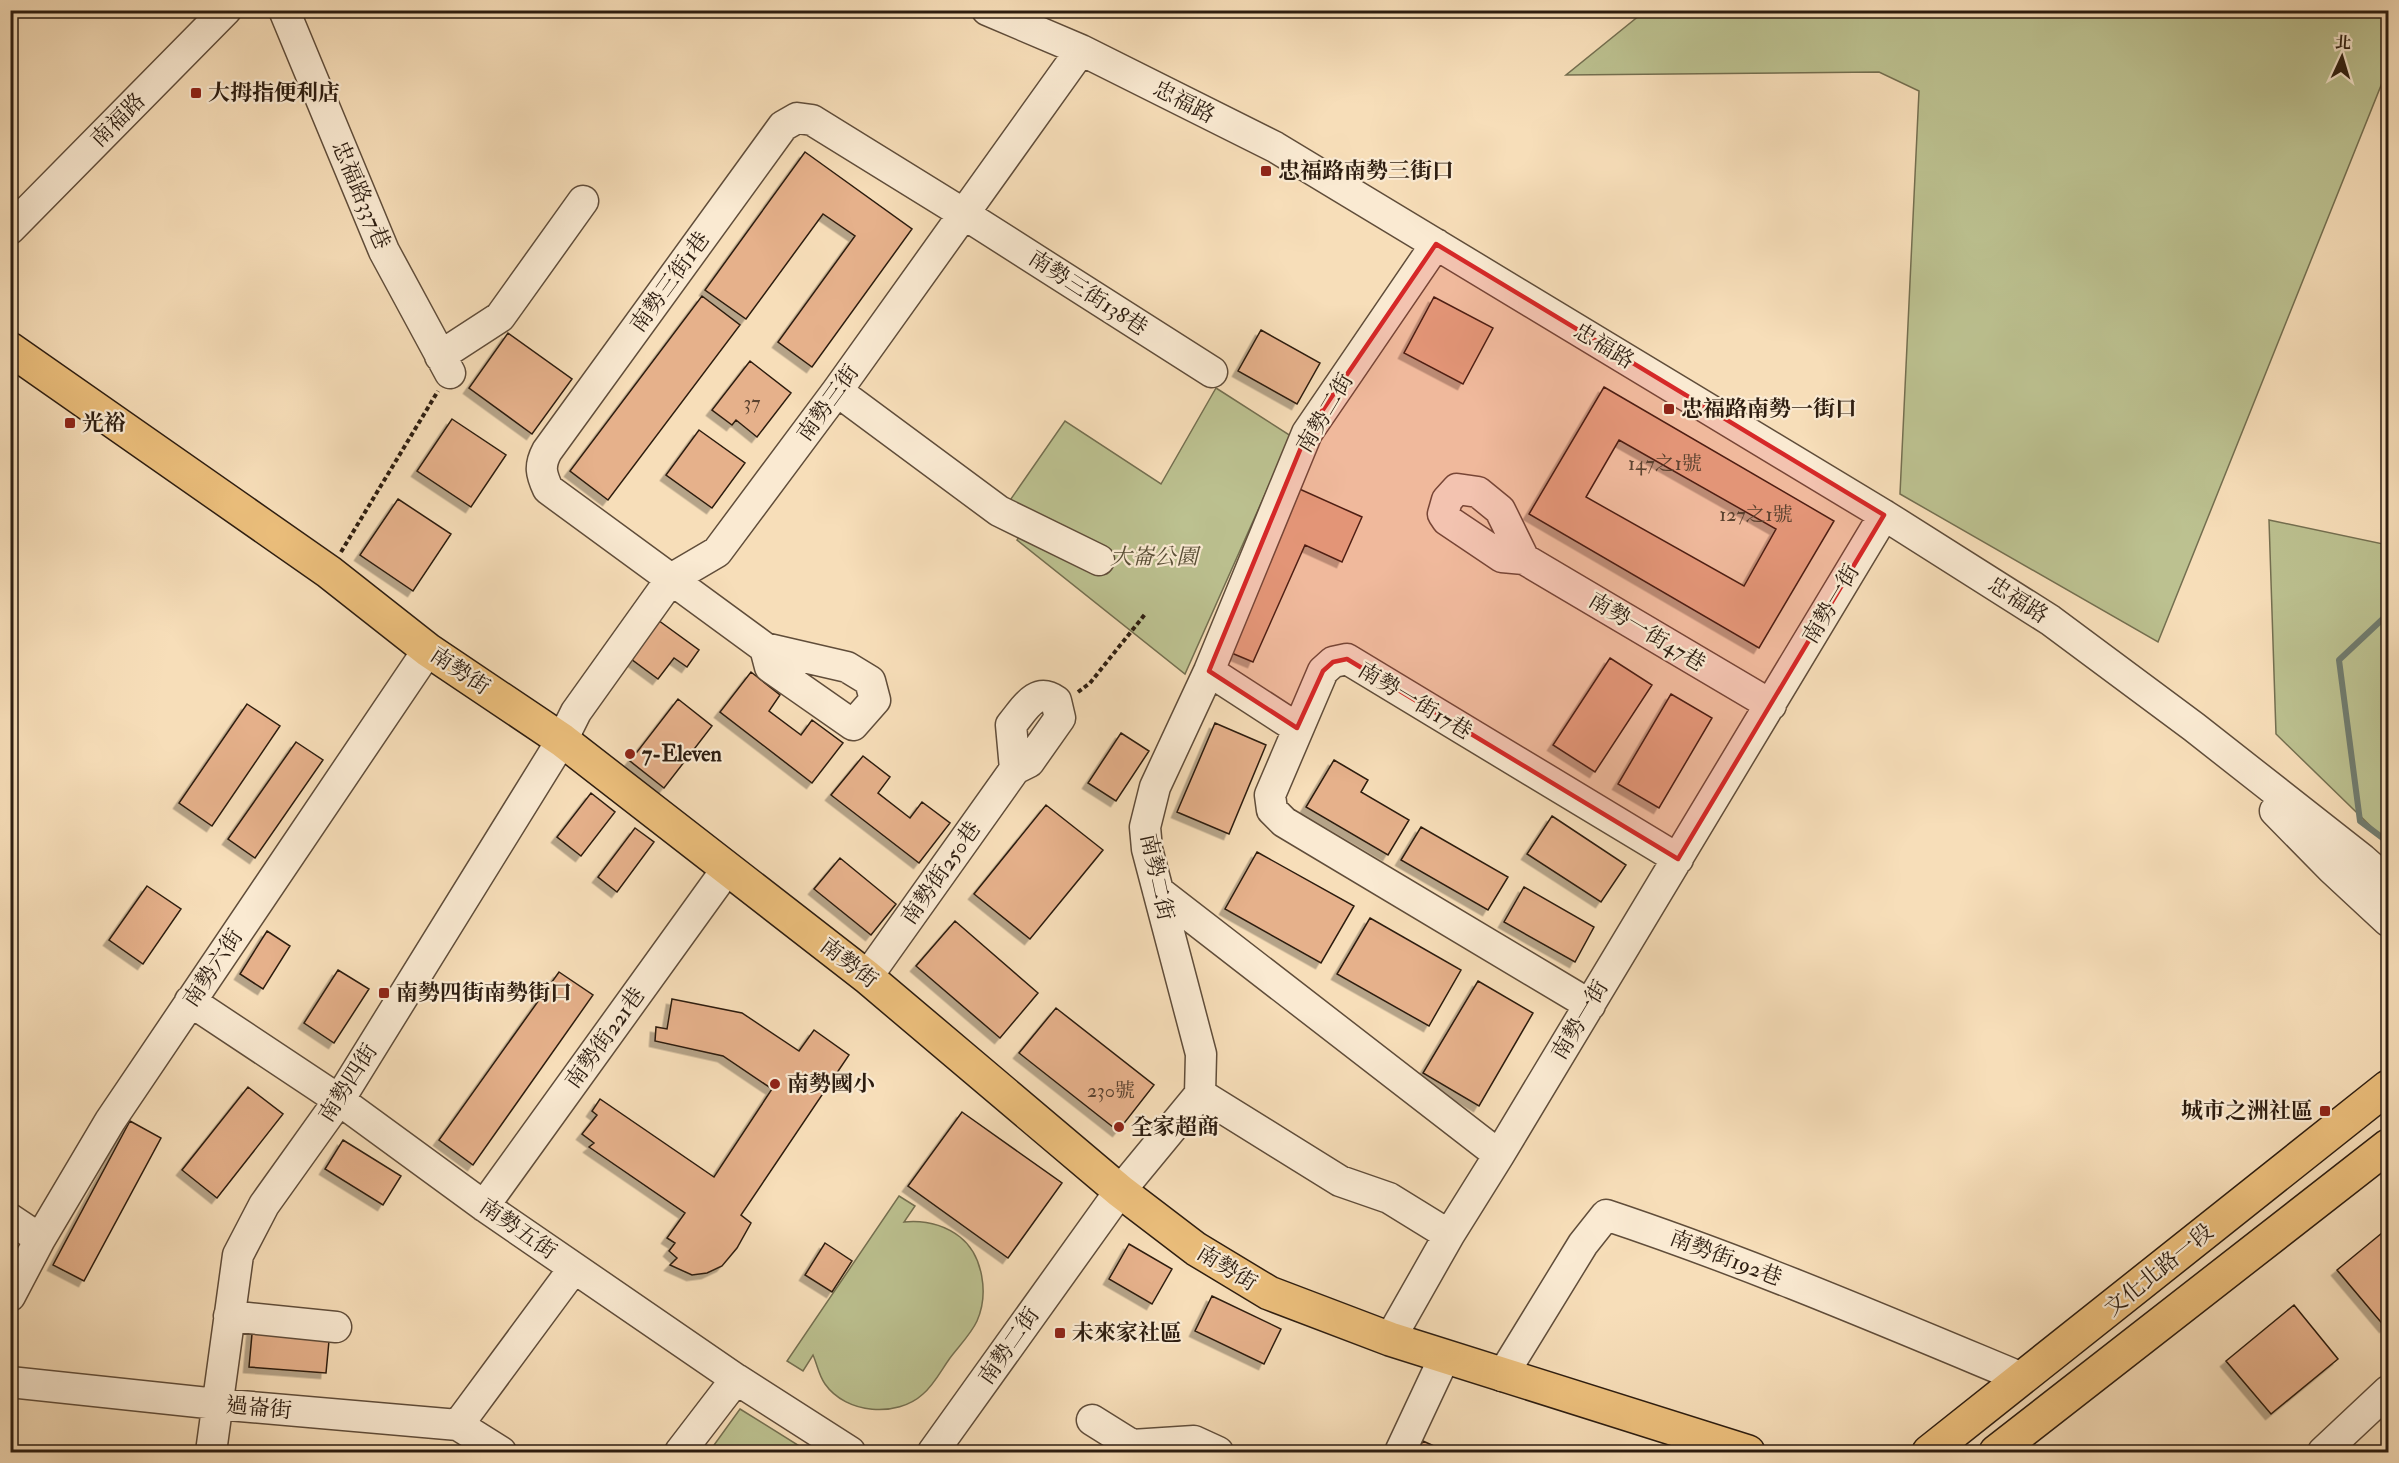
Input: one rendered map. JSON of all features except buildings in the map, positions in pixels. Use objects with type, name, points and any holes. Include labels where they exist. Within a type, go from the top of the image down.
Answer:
[{"type":"main road","name":"南勢街","points":[[10,348],[329,572],[428,650],[562,740],[867,977],[1120,1191],[1196,1250],[1269,1293],[1389,1339],[1748,1452]]},
{"type":"main road","name":"文化北路一段","points":[[1929,1452],[2388,1087]]},
{"type":"main road","name":"文化北路一段","points":[[1996,1452],[2388,1146]]},
{"type":"street","name":"南福路","points":[[10,229],[226,10]]},
{"type":"street","name":"忠福路337巷","points":[[284,10],[384,251],[445,364]]},
{"type":"street","name":"忠福路","points":[[987,10],[1081,50],[1275,147],[1884,515],[2050,620],[2194,727],[2261,787],[2362,859],[2388,882]]},
{"type":"street","name":"南勢三街","points":[[562,740],[576,712],[671,579],[717,552],[837,391],[1081,50]]},
{"type":"street","name":"南勢三街1巷","points":[[671,579],[548,489],[541,474],[541,463],[783,126],[797,118],[812,120],[964,214]]},
{"type":"street","points":[[445,364],[500,317],[583,201]]},
{"type":"street","name":"南勢三街138巷","points":[[964,214],[1212,372]]},
{"type":"street","name":"南勢二街","points":[[933,1452],[1120,1191],[1200,1094],[1202,1054],[1147,849],[1145,826],[1148,809],[1165,762],[1209,671],[1307,434],[1436,244]]},
{"type":"street","points":[[837,391],[999,512],[1099,560]]},
{"type":"street","name":"南勢一街","points":[[1389,1339],[1449,1235],[1884,515]]},
{"type":"street","name":"南勢一街47巷","points":[[1524,559],[1770,705]]},
{"type":"street","points":[[671,579],[765,648]]},
{"type":"street","name":"南勢六街","points":[[10,1296],[40,1239],[110,1121],[428,650]]},
{"type":"street","name":"南勢一街17巷","points":[[1590,1005],[1284,822],[1272,810],[1270,795],[1323,671],[1334,662],[1347,659],[1678,859]]},
{"type":"street","points":[[1209,671],[1297,728]]},
{"type":"street","name":"南勢街250巷","points":[[867,977],[1015,769],[1029,762],[1060,718],[1059,707]]},
{"type":"street","name":"南勢四街","points":[[211,1452],[238,1255],[264,1205],[339,1100],[562,740]]},
{"type":"street","name":"忠福路","points":[[2261,787],[2332,869],[2388,921]]},
{"type":"street","name":"南勢街221巷","points":[[484,1206],[727,869]]},
{"type":"street","points":[[1158,891],[1499,1155]]},
{"type":"street","name":"南勢五街","points":[[190,1001],[339,1100],[484,1206],[736,1379],[850,1452]]},
{"type":"street","points":[[1200,1094],[1340,1180],[1389,1198],[1449,1235]]},
{"type":"street","name":"南勢街192巷","points":[[1502,1376],[1582,1244],[1606,1215],[1667,1235],[1841,1302],[2022,1378]]},
{"type":"street","points":[[10,1219],[40,1239]]},
{"type":"street","points":[[458,1425],[574,1268]]},
{"type":"street","points":[[229,1316],[336,1326]]},
{"type":"street","points":[[1400,1452],[1445,1356]]},
{"type":"street","points":[[680,1452],[736,1379]]},
{"type":"street","name":"過崙街","points":[[10,1382],[217,1404],[458,1425],[501,1452]]},
{"type":"street","points":[[2323,1452],[2388,1391]]},
{"type":"street","points":[[1092,1419],[1132,1445],[1194,1441],[1218,1452]]},
{"type":"path","points":[[329,572],[445,364]]},
{"type":"path","points":[[1059,707],[1090,683],[1146,613]]},
{"type":"highlighted area","points":[[1436,244],[1884,515],[1678,859],[1347,659],[1333,662],[1323,671],[1297,728],[1209,671],[1307,433]]},
{"type":"green space","points":[[1645,11],[2388,11],[2388,68],[2158,642],[1900,494],[1919,91],[1879,72],[1566,75]]},
{"type":"green space","name":"大崙公園","points":[[1216,388],[1291,436],[1185,674],[1017,540],[1028,525],[1006,506],[1065,421],[1161,484]]},
{"type":"green space","points":[[2269,520],[2388,545],[2388,843],[2276,734]]},
{"type":"green space","points":[[899,1196],[915,1206],[904,1222],[926,1222],[940,1226],[960,1237],[968,1245],[979,1264],[982,1276],[981,1310],[968,1335],[923,1394],[900,1407],[872,1409],[858,1407],[834,1394],[825,1384],[813,1355],[803,1371],[787,1361]]},
{"type":"green space","points":[[740,1409],[809,1452],[709,1452]]},
{"type":"waterway","points":[[2388,614],[2339,660],[2360,821],[2388,842]]},
{"type":"place","name":"大拇指便利店","points":[[196,93]]},
{"type":"place","name":"忠福路南勢三街口","points":[[1266,171]]},
{"type":"place","name":"忠福路南勢一街口","points":[[1669,409]]},
{"type":"place","name":"光裕","points":[[70,423]]},
{"type":"place","name":"7-Eleven","points":[[630,754]]},
{"type":"place","name":"南勢四街南勢街口","points":[[384,993]]},
{"type":"place","name":"南勢國小","points":[[775,1084]]},
{"type":"place","name":"城市之洲社區","points":[[2325,1111]]},
{"type":"place","name":"全家超商","points":[[1119,1127]]},
{"type":"place","name":"未來家社區","points":[[1060,1333]]}]
